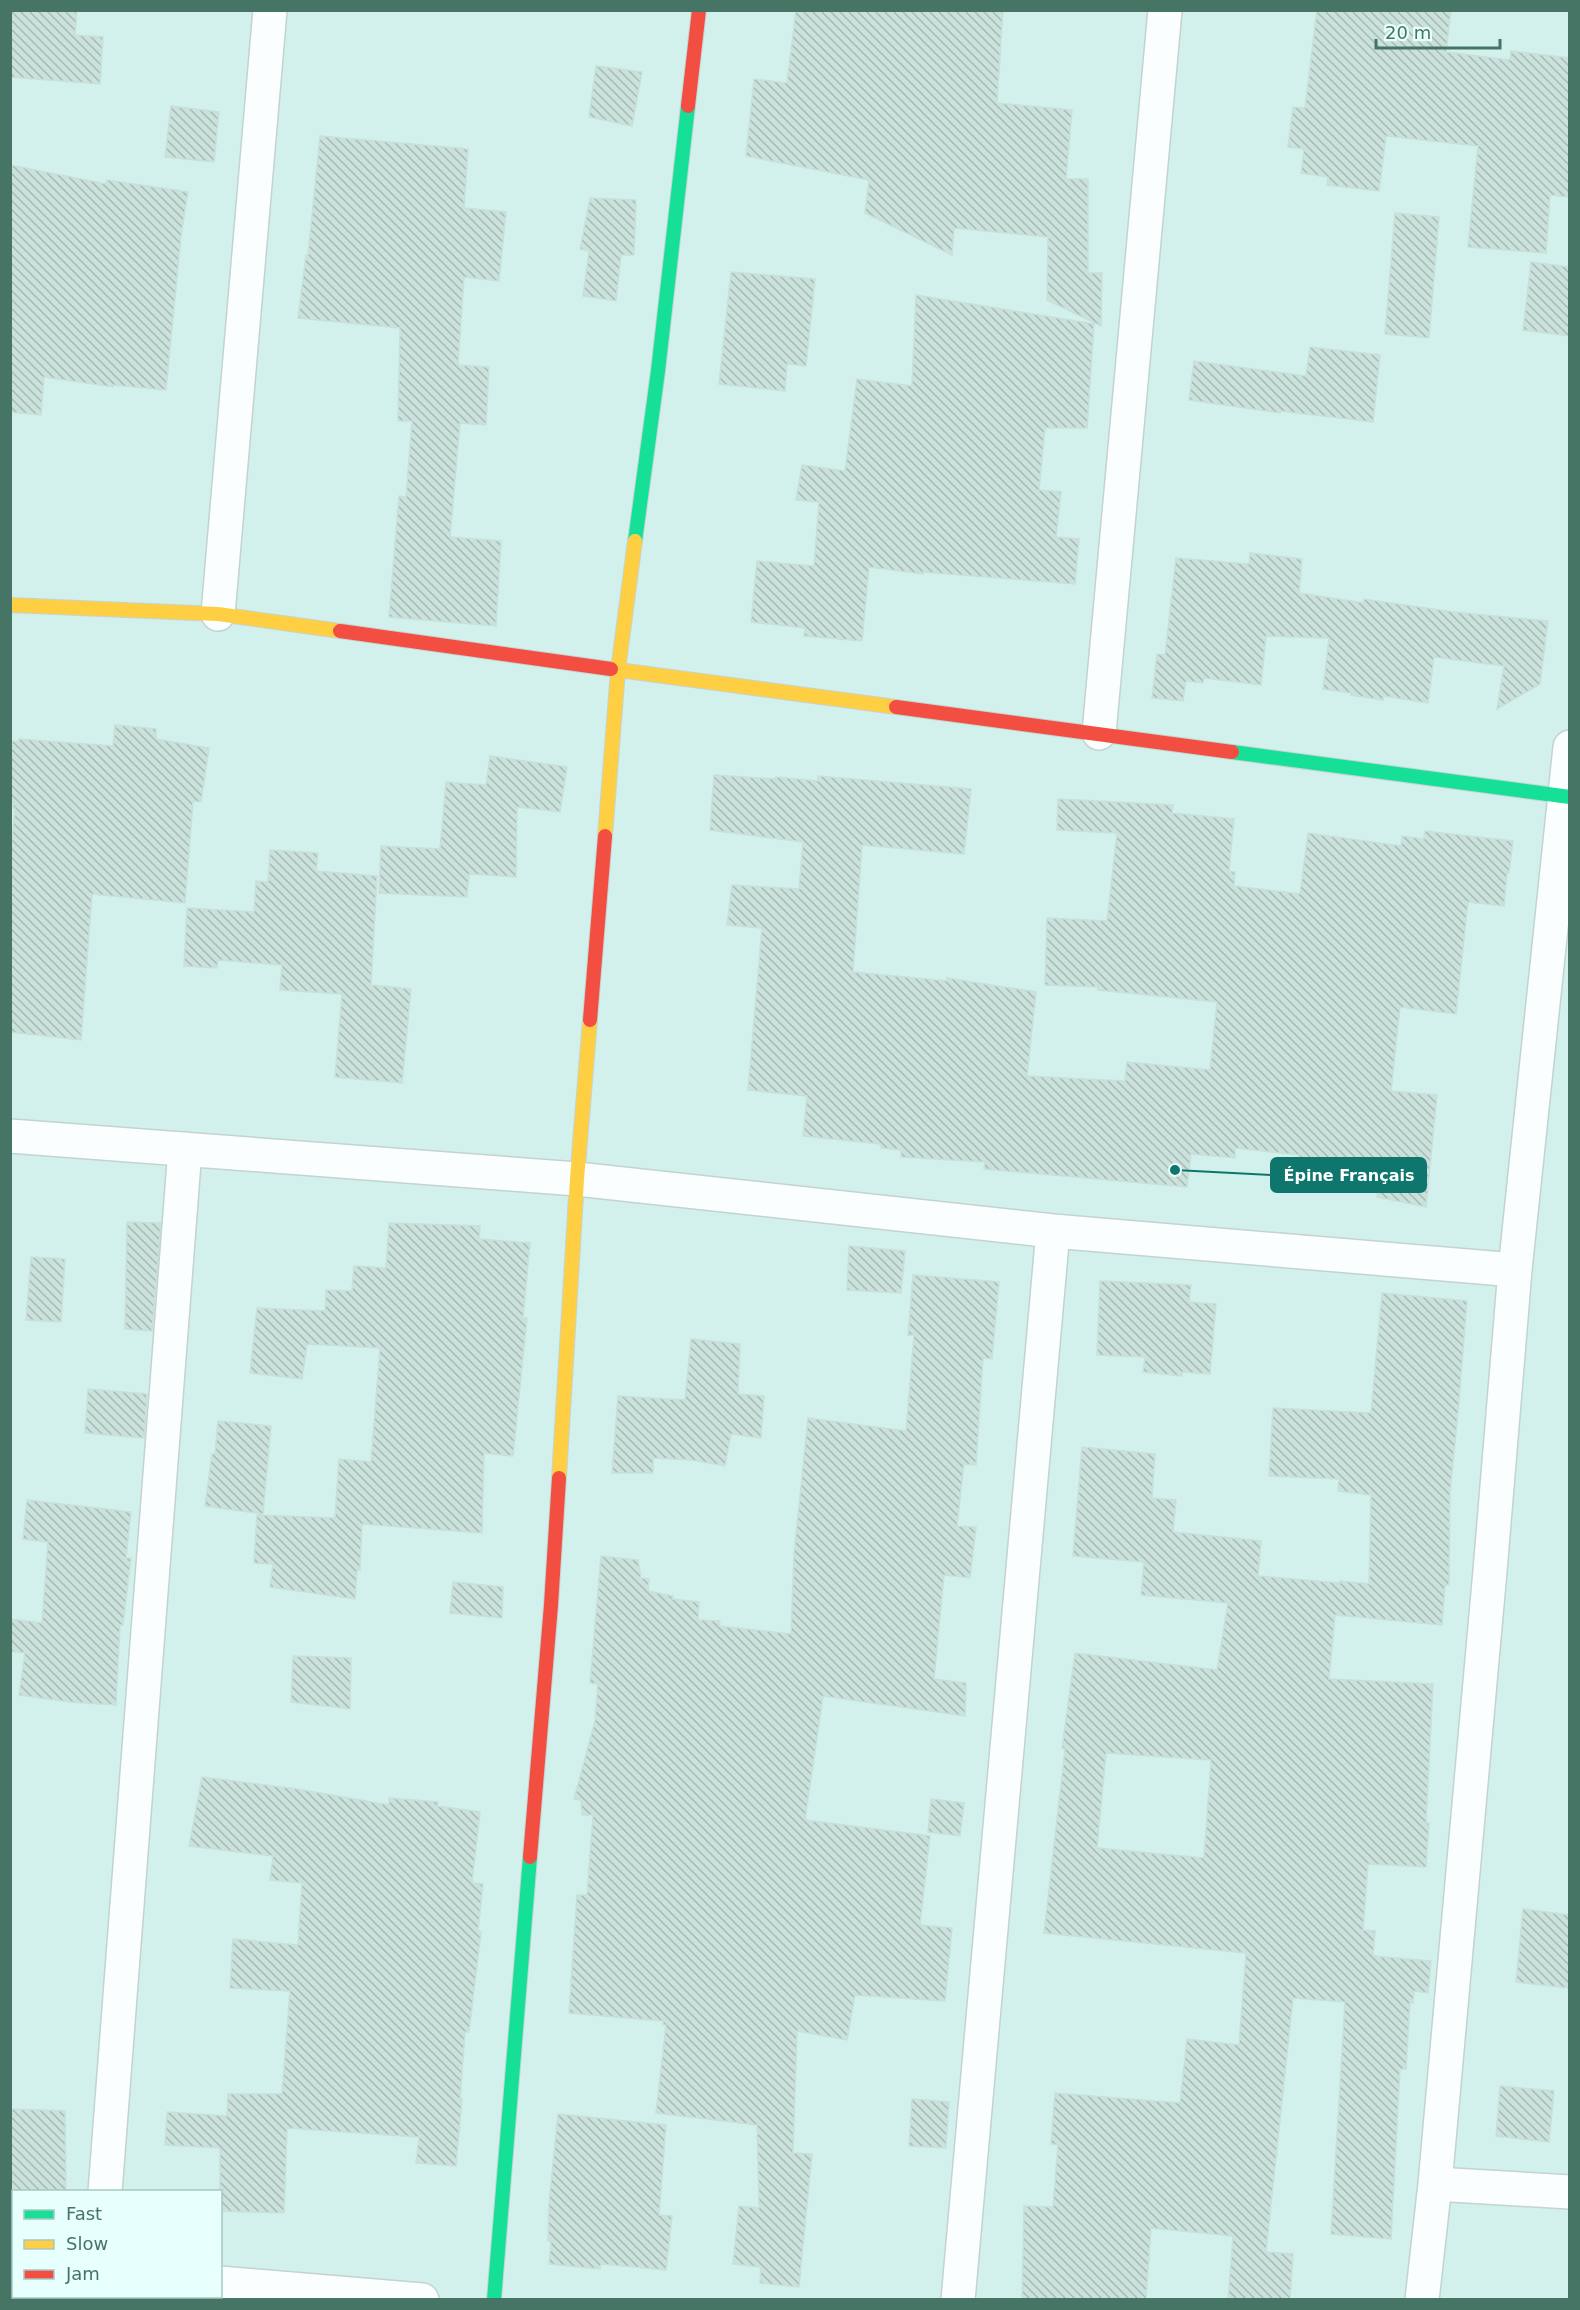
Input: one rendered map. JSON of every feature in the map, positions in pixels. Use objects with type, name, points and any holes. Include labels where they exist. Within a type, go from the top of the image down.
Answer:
[{"type":"street","points":[[218,614],[270,10]]},
{"type":"street","points":[[494,2300],[551,1605],[577,1179],[618,670],[658,371],[699,10]]},
{"type":"street","points":[[1099,733],[1165,10]]},
{"type":"street","points":[[10,605],[218,614],[1567,797]]},
{"type":"street","points":[[1422,2300],[1435,2184],[1515,1270],[1567,797],[1569,747]]},
{"type":"street","points":[[10,1136],[577,1179],[1053,1231],[1515,1270]]},
{"type":"street","points":[[105,2190],[185,1149]]},
{"type":"street","points":[[958,2300],[1053,1231]]},
{"type":"street","points":[[1435,2184],[1569,2192]]},
{"type":"street","points":[[222,2283],[422,2300]]},
{"type":"shaded area","points":[[11,11],[1569,11],[1569,2299],[11,2300]]},
{"type":"building","points":[[10,10],[77,10],[75,35],[103,37],[100,84],[10,77]]},
{"type":"building","points":[[796,10],[1003,10],[997,103],[1072,110],[1066,179],[1088,179],[1088,273],[1102,273],[1101,326],[1047,300],[1048,237],[954,228],[952,255],[865,213],[869,180],[746,156],[754,79],[787,83]]},
{"type":"building","points":[[1317,10],[1451,10],[1446,52],[1510,60],[1511,51],[1569,58],[1569,197],[1550,195],[1546,253],[1468,247],[1478,146],[1386,136],[1379,191],[1327,185],[1328,177],[1301,173],[1304,149],[1288,147],[1293,107],[1305,108]]},
{"type":"building","points":[[596,66],[642,72],[632,126],[589,117]]},
{"type":"building","points":[[171,106],[219,112],[214,162],[165,157]]},
{"type":"building","points":[[320,136],[468,149],[464,208],[506,212],[499,281],[464,277],[458,365],[489,367],[486,425],[460,423],[450,537],[501,541],[496,626],[389,617],[399,496],[406,497],[412,421],[398,421],[400,328],[298,318],[306,255],[308,255]]},
{"type":"building","points":[[10,165],[106,184],[107,180],[188,192],[181,236],[166,390],[113,385],[113,387],[44,377],[41,415],[10,412]]},
{"type":"building","points":[[590,198],[636,200],[634,255],[621,255],[616,301],[583,296],[589,251],[580,249]]},
{"type":"building","points":[[1395,213],[1439,217],[1429,338],[1385,334]]},
{"type":"building","points":[[1531,262],[1569,267],[1569,336],[1523,330]]},
{"type":"building","points":[[731,272],[815,279],[806,366],[787,364],[785,391],[719,384]]},
{"type":"building","points":[[916,295],[1094,324],[1087,428],[1045,428],[1039,490],[1061,492],[1056,537],[1079,539],[1075,584],[923,572],[923,574],[869,567],[862,641],[804,636],[805,628],[751,622],[757,561],[814,566],[819,502],[796,500],[802,465],[845,471],[857,379],[912,386]]},
{"type":"building","points":[[1310,347],[1380,355],[1373,422],[1280,411],[1280,413],[1189,400],[1194,361],[1306,376]]},
{"type":"building","points":[[1250,553],[1302,559],[1299,593],[1364,603],[1364,599],[1454,612],[1548,621],[1540,684],[1497,709],[1504,666],[1434,657],[1428,703],[1383,696],[1383,700],[1351,695],[1351,693],[1323,689],[1329,638],[1266,636],[1261,685],[1204,678],[1203,683],[1186,681],[1183,701],[1152,698],[1157,654],[1165,655],[1176,558],[1249,564]]},
{"type":"building","points":[[115,725],[156,729],[156,739],[209,748],[201,802],[193,801],[185,903],[92,894],[81,1040],[10,1032],[10,858],[15,808],[13,808],[13,802],[10,802],[10,741],[19,742],[19,739],[113,746]]},
{"type":"building","points":[[490,756],[567,767],[560,812],[517,807],[516,877],[469,874],[467,897],[379,893],[381,846],[440,849],[446,782],[486,785]]},
{"type":"building","points":[[714,775],[818,781],[818,776],[971,789],[964,854],[862,845],[853,972],[947,981],[947,978],[1036,992],[1027,1076],[1125,1081],[1127,1062],[1210,1070],[1217,1002],[1098,990],[1098,987],[1045,985],[1047,918],[1107,921],[1117,833],[1057,830],[1058,799],[1173,805],[1172,813],[1234,819],[1229,871],[1235,872],[1234,886],[1300,894],[1308,833],[1401,846],[1402,836],[1424,839],[1425,831],[1513,841],[1504,906],[1468,902],[1456,1014],[1400,1007],[1391,1091],[1437,1095],[1426,1207],[1377,1197],[1383,1165],[1299,1158],[1299,1155],[1235,1148],[1235,1158],[1191,1154],[1187,1187],[984,1169],[985,1162],[901,1157],[901,1150],[881,1148],[881,1144],[803,1136],[807,1096],[748,1090],[762,928],[727,925],[732,885],[799,889],[803,842],[710,830]]},
{"type":"building","points":[[270,850],[318,853],[316,871],[377,876],[371,985],[411,989],[402,1083],[335,1077],[342,994],[280,990],[282,965],[218,960],[217,968],[184,966],[187,908],[254,912],[256,881],[268,882]]},
{"type":"building","points":[[127,1222],[161,1223],[152,1331],[125,1329]]},
{"type":"building","points":[[389,1223],[480,1226],[479,1239],[530,1243],[523,1318],[527,1318],[513,1456],[484,1453],[482,1533],[362,1524],[360,1570],[357,1570],[355,1599],[270,1587],[273,1564],[254,1563],[257,1515],[335,1518],[339,1459],[371,1462],[380,1348],[307,1344],[302,1379],[250,1373],[257,1308],[325,1311],[326,1290],[352,1291],[354,1266],[386,1268]]},
{"type":"building","points":[[849,1246],[905,1251],[901,1293],[847,1290]]},
{"type":"building","points":[[31,1257],[65,1259],[61,1322],[26,1320]]},
{"type":"building","points":[[913,1275],[999,1282],[992,1359],[983,1358],[976,1465],[964,1464],[957,1526],[976,1527],[970,1578],[944,1575],[934,1679],[966,1683],[965,1716],[823,1696],[805,1820],[930,1836],[920,1925],[952,1928],[945,2001],[855,1995],[847,2040],[797,2031],[793,2153],[812,2154],[799,2287],[760,2283],[761,2267],[733,2264],[739,2206],[759,2208],[757,2125],[656,2113],[666,2025],[663,2025],[663,2021],[569,2013],[577,1895],[587,1895],[593,1815],[582,1815],[581,1800],[574,1799],[595,1721],[598,1684],[590,1683],[601,1556],[638,1560],[641,1578],[649,1579],[648,1591],[673,1596],[672,1599],[699,1602],[698,1620],[720,1621],[719,1626],[791,1634],[794,1555],[808,1418],[906,1431],[914,1335],[908,1335]]},
{"type":"building","points":[[1100,1281],[1191,1285],[1189,1302],[1216,1304],[1210,1374],[1182,1372],[1182,1376],[1143,1372],[1145,1357],[1097,1355]]},
{"type":"building","points":[[1382,1293],[1467,1301],[1450,1492],[1449,1585],[1445,1585],[1442,1625],[1335,1615],[1329,1679],[1433,1684],[1426,1867],[1368,1864],[1363,1930],[1375,1931],[1373,1956],[1431,1961],[1428,1993],[1414,1991],[1413,2003],[1410,2002],[1406,2069],[1400,2069],[1391,2239],[1331,2234],[1345,2002],[1293,1998],[1266,2252],[1293,2254],[1290,2300],[1228,2300],[1233,2236],[1151,2228],[1146,2300],[1022,2300],[1024,2206],[1053,2207],[1058,2145],[1051,2144],[1055,2093],[1180,2103],[1187,2039],[1239,2045],[1246,1953],[1044,1933],[1065,1749],[1062,1748],[1075,1653],[1217,1670],[1228,1603],[1141,1595],[1144,1562],[1073,1556],[1082,1447],[1155,1454],[1152,1498],[1176,1500],[1173,1532],[1261,1541],[1258,1576],[1369,1584],[1371,1495],[1338,1491],[1339,1479],[1269,1476],[1273,1408],[1371,1413]],"holes":[[[1106,1753],[1211,1760],[1204,1858],[1097,1848]]]},
{"type":"building","points":[[691,1339],[740,1344],[738,1394],[764,1396],[761,1438],[731,1434],[725,1466],[692,1460],[653,1458],[653,1473],[612,1473],[618,1396],[685,1400]]},
{"type":"building","points":[[88,1389],[147,1394],[144,1438],[85,1433]]},
{"type":"building","points":[[218,1421],[271,1426],[263,1514],[205,1506],[212,1454],[215,1454]]},
{"type":"building","points":[[27,1500],[131,1512],[126,1558],[131,1558],[123,1625],[120,1625],[116,1705],[19,1695],[25,1653],[10,1651],[10,1619],[42,1623],[48,1542],[23,1539]]},
{"type":"building","points":[[453,1582],[503,1587],[502,1618],[450,1613]]},
{"type":"building","points":[[293,1656],[351,1658],[350,1709],[291,1702]]},
{"type":"building","points":[[202,1777],[297,1789],[389,1805],[389,1798],[438,1802],[437,1806],[480,1812],[472,1883],[483,1884],[478,1931],[481,1932],[469,2032],[465,2032],[456,2166],[416,2163],[419,2137],[287,2128],[284,2213],[222,2211],[220,2148],[165,2145],[167,2112],[227,2116],[228,2094],[282,2094],[290,1991],[230,1988],[233,1939],[298,1945],[302,1883],[270,1880],[273,1856],[189,1846]]},
{"type":"building","points":[[931,1799],[964,1803],[960,1836],[928,1832]]},
{"type":"building","points":[[1523,1909],[1569,1915],[1569,1988],[1516,1982]]},
{"type":"building","points":[[1500,2086],[1554,2091],[1549,2142],[1496,2136]]},
{"type":"building","points":[[912,2099],[949,2102],[946,2148],[909,2146]]},
{"type":"building","points":[[10,2109],[65,2111],[66,2190],[12,2190],[10,2192]]},
{"type":"building","points":[[558,2114],[666,2125],[659,2215],[672,2216],[666,2270],[601,2264],[600,2269],[549,2264],[551,2241],[548,2241],[549,2203]]},
{"type":"traffic: fast","points":[[635,541],[658,371],[688,106]]},
{"type":"traffic: fast","points":[[1232,752],[1570,797]]},
{"type":"traffic: fast","points":[[494,2300],[530,1857]]},
{"type":"traffic: slow","points":[[605,836],[618,670],[635,541]]},
{"type":"traffic: slow","points":[[10,605],[218,614],[340,631]]},
{"type":"traffic: slow","points":[[611,669],[896,707]]},
{"type":"traffic: slow","points":[[559,1478],[577,1179],[590,1020]]},
{"type":"traffic: jam","points":[[688,106],[699,10]]},
{"type":"traffic: jam","points":[[340,631],[611,669]]},
{"type":"traffic: jam","points":[[896,707],[1232,752]]},
{"type":"traffic: jam","points":[[590,1020],[605,836]]},
{"type":"traffic: jam","points":[[530,1857],[559,1478]]},
{"type":"place","name":"Épine Français","points":[[1175,1170]]}]
